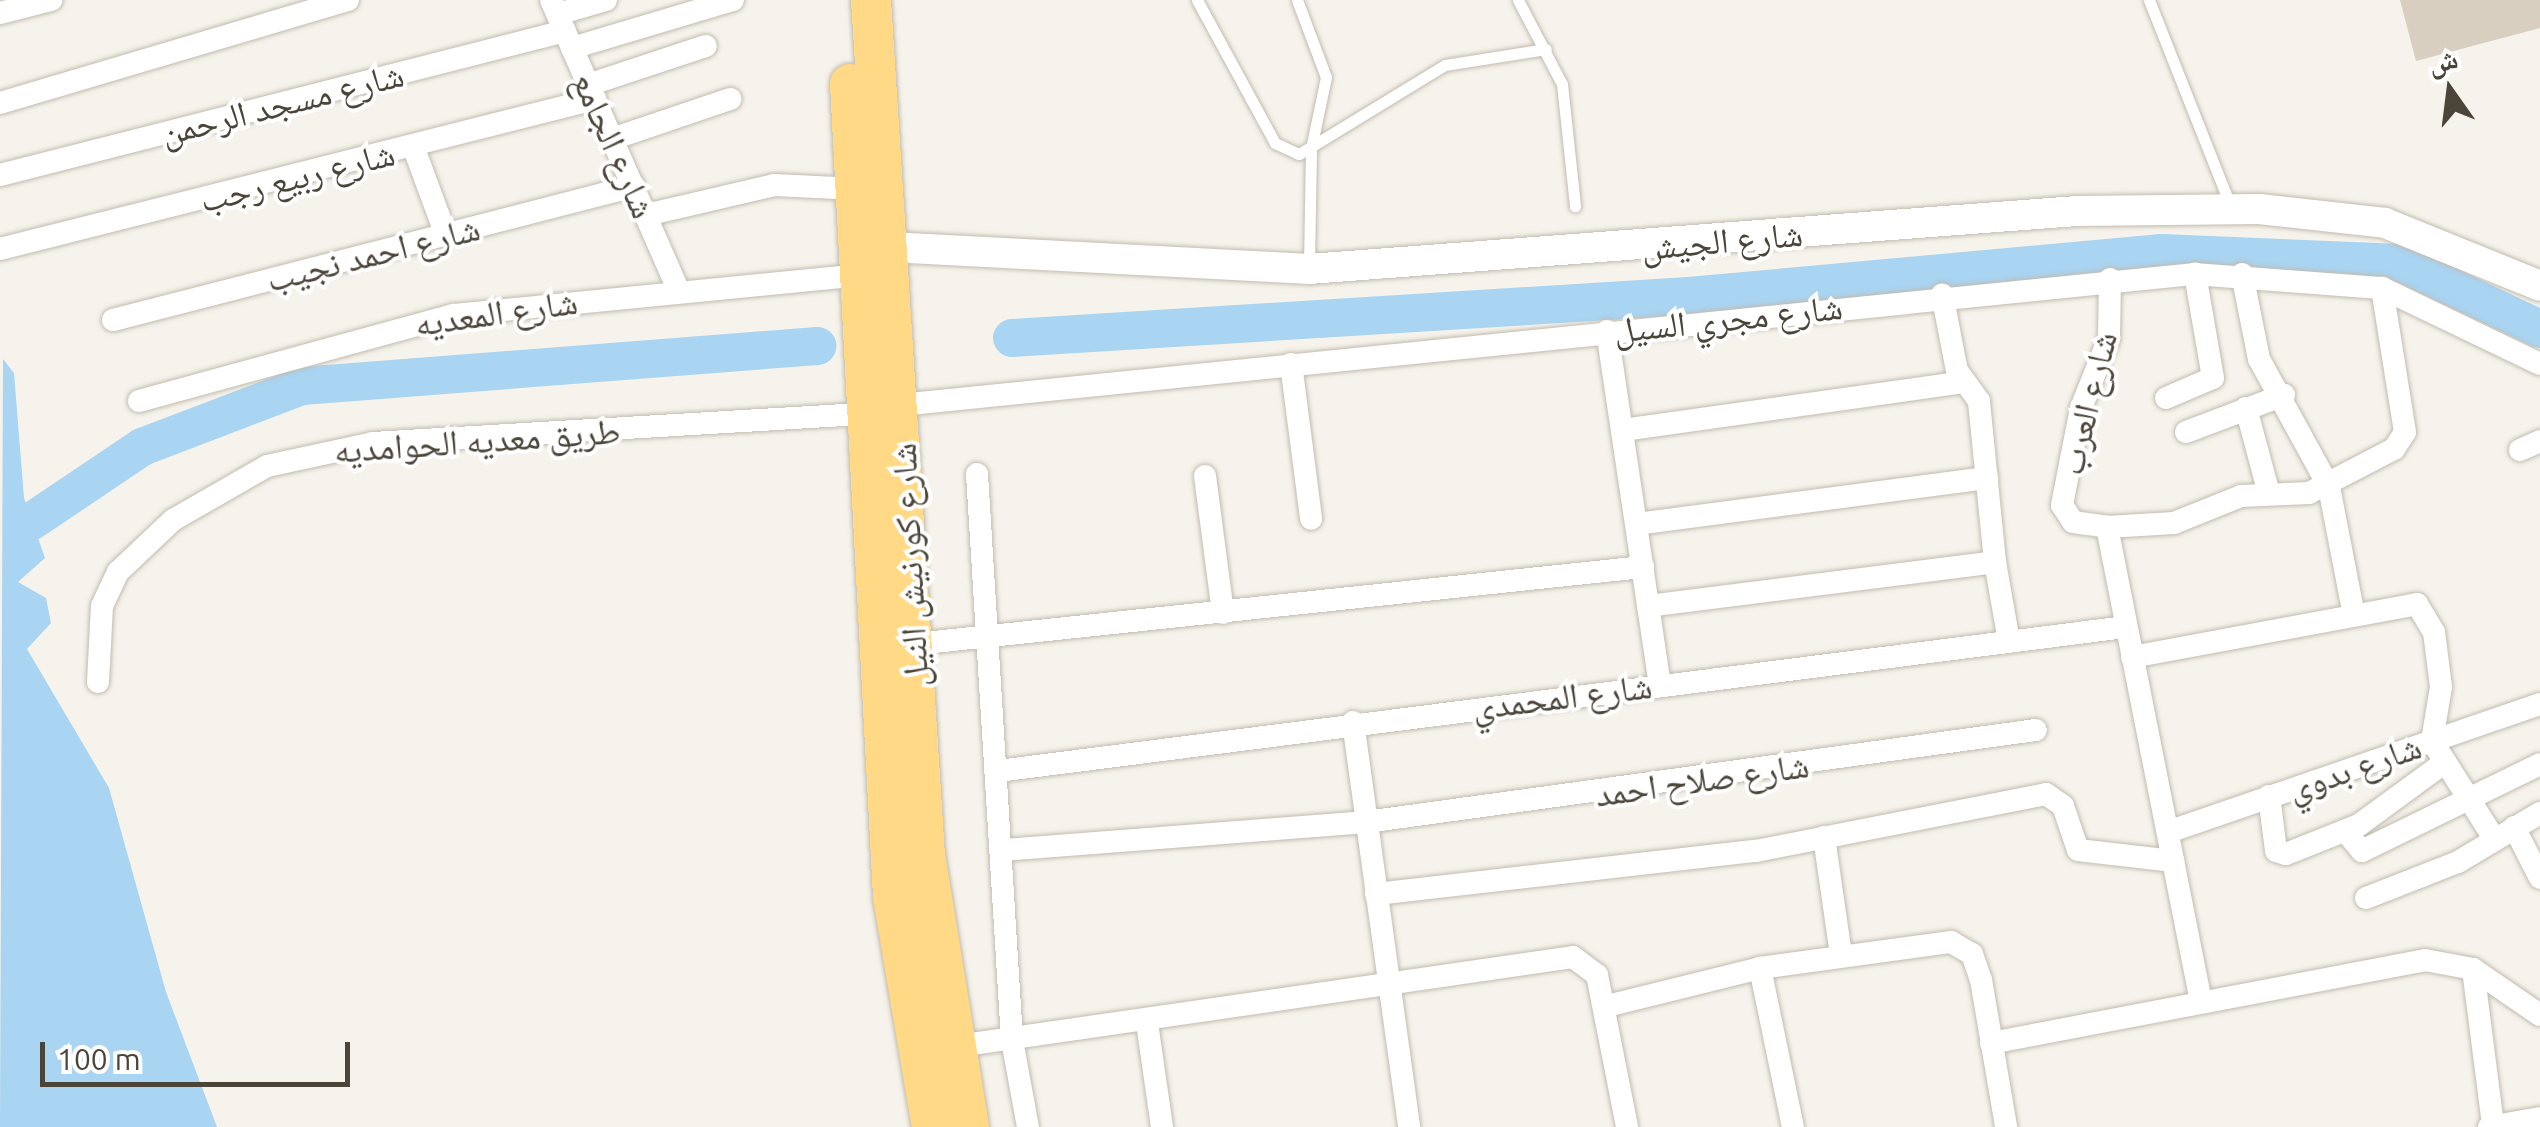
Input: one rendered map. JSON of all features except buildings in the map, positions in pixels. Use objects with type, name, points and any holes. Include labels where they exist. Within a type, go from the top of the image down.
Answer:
[{"type":"highway","name":"شارع كورنيش النيل","points":[[845,0],[857,189],[876,261]]},
{"type":"highway","name":"شارع كورنيش النيل","points":[[872,0],[893,897],[932,1127]]},
{"type":"highway","name":"شارع كورنيش النيل","points":[[884,410],[914,644],[925,855],[951,1047],[968,1127]]},
{"type":"street","points":[[0,14],[51,0]]},
{"type":"street","points":[[0,103],[348,0]]},
{"type":"street","points":[[562,23],[606,0]]},
{"type":"street","points":[[562,23],[733,0]]},
{"type":"street","name":"شارع الجامع","points":[[562,23],[679,291]]},
{"type":"street","name":"شارع مسجد الرحمن","points":[[0,175],[562,23]]},
{"type":"street","name":"شارع ربيع رجب","points":[[0,249],[413,146],[592,92],[706,46]]},
{"type":"street","points":[[612,139],[730,99]]},
{"type":"street","points":[[413,146],[446,235]]},
{"type":"street","points":[[646,215],[775,185],[857,189]]},
{"type":"street","name":"شارع احمد نجيب","points":[[113,320],[634,186]]},
{"type":"street","name":"شارع الجيش","points":[[876,261],[1309,268],[2076,211],[2232,209],[2385,222],[2540,286]]},
{"type":"street","name":"شارع المعديه","points":[[139,401],[453,314],[679,291],[876,261]]},
{"type":"street","points":[[2166,398],[2212,378],[2196,274]]},
{"type":"street","name":"شارع مجري السيل","points":[[884,410],[1942,294],[2196,274],[2242,274],[2382,288],[2540,364]]},
{"type":"street","points":[[2242,274],[2254,346],[2284,395],[2329,487],[2353,610]]},
{"type":"street","name":"شارع العرب","points":[[2107,527],[2072,522],[2062,505],[2080,408],[2109,338],[2110,279]]},
{"type":"street","points":[[2201,1002],[2107,527],[2174,523],[2230,498],[2329,487],[2402,441],[2382,288]]},
{"type":"street","points":[[1942,294],[1964,382],[1978,394],[1995,562],[2009,642]]},
{"type":"street","points":[[1607,331],[1660,684]]},
{"type":"street","points":[[1291,364],[1311,519]]},
{"type":"street","points":[[1623,430],[1964,382]]},
{"type":"street","points":[[2186,432],[2284,395]]},
{"type":"street","points":[[2246,408],[2268,494]]},
{"type":"street","name":"طريق معديه الحوامديه","points":[[98,682],[102,606],[118,572],[173,520],[267,466],[373,444],[884,410]]},
{"type":"street","points":[[977,474],[1012,1040],[1028,1127]]},
{"type":"street","points":[[1205,476],[1223,613]]},
{"type":"street","points":[[1637,524],[1987,478]]},
{"type":"street","points":[[1648,606],[1995,562]]},
{"type":"street","points":[[914,644],[1642,567]]},
{"type":"street","points":[[2132,657],[2353,610],[2403,603],[2426,614],[2440,687],[2432,741],[2470,800],[2540,878]]},
{"type":"street","name":"شارع المحمدي","points":[[998,771],[1352,722],[2126,627]]},
{"type":"street","name":"شارع بدوي","points":[[2168,832],[2540,704]]},
{"type":"street","points":[[1352,722],[1409,1127]]},
{"type":"street","name":"شارع صلاح احمد","points":[[1003,850],[1366,822],[2036,730]]},
{"type":"street","points":[[2269,796],[2279,854],[2346,832],[2446,762]]},
{"type":"street","points":[[2346,832],[2362,852],[2540,764]]},
{"type":"street","points":[[1376,894],[1824,837],[2046,794],[2062,806],[2078,850],[2174,861]]},
{"type":"street","points":[[2366,898],[2504,834],[2540,812]]},
{"type":"street","points":[[1824,837],[1842,955]]},
{"type":"street","points":[[1606,1006],[1760,968],[1922,942],[1972,954],[2006,1127]]},
{"type":"street","points":[[951,1047],[1147,1023],[1573,957],[1597,975],[1627,1127]]},
{"type":"street","points":[[1992,1042],[2425,960],[2472,968],[2540,1015]]},
{"type":"street","points":[[1760,968],[1793,1127]]},
{"type":"street","points":[[2472,968],[2491,1127],[2540,1118]]},
{"type":"street","points":[[1147,1023],[1162,1127]]},
{"type":"lane","points":[[1197,0],[1275,143],[1299,154],[1445,66],[1546,49]]},
{"type":"lane","points":[[1297,0],[1326,77],[1312,149],[1309,268]]},
{"type":"lane","points":[[1518,0],[1546,49],[1567,103],[1575,206]]},
{"type":"lane","points":[[2149,0],[2232,209]]},
{"type":"water","points":[[3,359],[14,373],[24,498],[45,558],[18,582],[46,598],[51,623],[27,649],[109,788],[166,992],[217,1127],[0,1127]]},
{"type":"waterway","points":[[1012,338],[1689,296],[2162,253],[2401,263],[2540,329]]},
{"type":"waterway","points":[[32,521],[142,447],[302,386],[817,346]]}]
